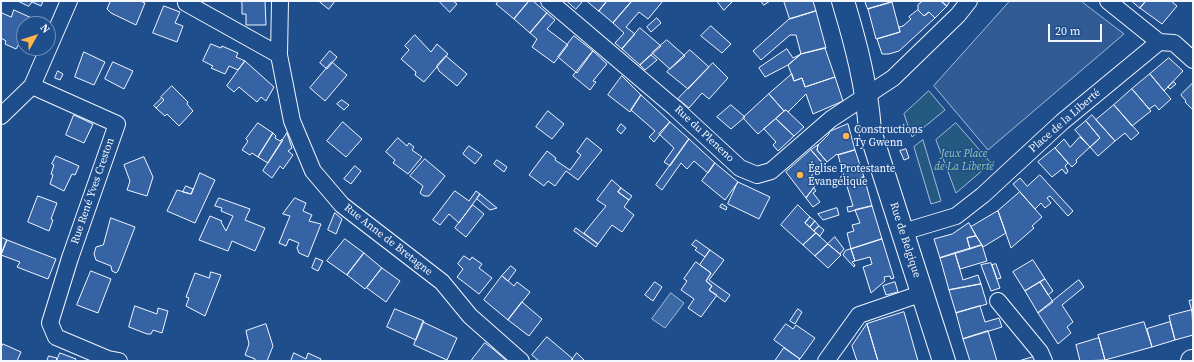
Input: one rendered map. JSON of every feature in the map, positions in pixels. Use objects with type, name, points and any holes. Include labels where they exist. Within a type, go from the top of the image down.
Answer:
[{"type":"main road","name":"Rue de Belgique","points":[[843,1],[913,229],[922,269],[923,293]]},
{"type":"main road","name":"Rue de Belgique","points":[[872,92],[870,131],[944,361]]},
{"type":"street","points":[[1,116],[32,86],[69,1]]},
{"type":"street","name":"Rue Anne de Bretagne","points":[[280,1],[280,55],[292,121],[313,171],[342,205],[442,282],[470,316],[522,361]]},
{"type":"street","name":"Rue du Pleneno","points":[[549,1],[675,108],[740,168],[757,174],[771,171],[831,119],[872,92]]},
{"type":"street","points":[[872,92],[893,78],[958,16],[969,1]]},
{"type":"street","points":[[1108,1],[1159,42],[1174,43],[1193,60]]},
{"type":"street","points":[[186,3],[280,55]]},
{"type":"street","name":"Place de la Liberté","points":[[913,229],[956,216],[983,195],[1062,122],[1159,42]]},
{"type":"street","name":"Rue René Yves Creston","points":[[32,86],[116,124],[70,258],[50,323],[56,337],[111,360]]},
{"type":"street","points":[[826,361],[860,315],[923,293]]},
{"type":"street","points":[[998,301],[1040,352],[1044,361]]},
{"type":"green space","points":[[929,91],[945,110],[912,137],[904,114]]},
{"type":"green space","name":"Jeux Place de La Liberté","points":[[956,123],[991,163],[956,193],[936,140]]},
{"type":"green space","points":[[923,140],[941,201],[931,204],[914,147]]},
{"type":"shaded area","points":[[1010,1],[1081,1],[1124,34],[988,150],[934,86]]},
{"type":"shaded area","points":[[671,293],[684,303],[665,328],[652,319]]},
{"type":"building","points":[[18,1],[43,1],[41,6],[32,2],[29,6]]},
{"type":"building","points":[[140,1],[145,3],[136,25],[111,13],[107,9],[110,2]]},
{"type":"building","points":[[240,1],[265,1],[266,25],[246,25],[246,14],[242,14],[242,3]]},
{"type":"building","points":[[319,1],[335,1],[329,9]]},
{"type":"building","points":[[439,1],[453,1],[457,4],[450,12]]},
{"type":"building","points":[[498,1],[529,1],[514,19],[496,4]]},
{"type":"building","points":[[529,1],[533,1],[547,13],[530,33],[514,19]]},
{"type":"building","points":[[567,1],[583,1],[576,9]]},
{"type":"building","points":[[587,1],[607,1],[599,11]]},
{"type":"building","points":[[607,1],[632,1],[613,23],[599,11]]},
{"type":"building","points":[[632,1],[663,1],[648,19],[639,12],[626,27],[635,34],[622,49],[615,43],[624,33],[613,23]]},
{"type":"building","points":[[717,1],[731,1],[732,2],[724,10]]},
{"type":"building","points":[[761,1],[770,1],[764,5]]},
{"type":"building","points":[[784,1],[813,1],[816,11],[790,19]]},
{"type":"building","points":[[865,1],[891,1],[892,2],[868,9]]},
{"type":"building","points":[[923,1],[941,1],[947,6],[935,18],[929,12],[924,16],[918,10],[918,5]]},
{"type":"building","points":[[941,1],[950,1],[947,6]]},
{"type":"building","points":[[1132,1],[1146,1],[1140,8]]},
{"type":"building","points":[[1146,1],[1171,1],[1177,6],[1162,24],[1140,8]]},
{"type":"building","points":[[892,2],[900,32],[876,39],[868,9]]},
{"type":"building","points":[[164,6],[180,12],[175,23],[183,26],[177,42],[153,33]]},
{"type":"building","points":[[14,10],[27,16],[16,16],[16,49],[5,44],[6,41],[1,38],[1,15],[2,13],[11,17]]},
{"type":"building","points":[[918,10],[924,16],[929,12],[935,18],[899,51],[889,54],[882,54],[877,39],[900,32],[899,27],[903,26],[911,19],[909,17]]},
{"type":"building","points":[[816,11],[826,48],[801,54],[796,35],[790,35],[761,60],[753,51],[789,19]]},
{"type":"building","points":[[547,13],[555,20],[547,29],[568,45],[554,63],[532,47],[537,39],[530,33]]},
{"type":"building","points":[[657,18],[661,23],[651,32],[647,27]]},
{"type":"building","points":[[711,26],[731,44],[722,53],[701,36]]},
{"type":"building","points":[[640,28],[661,46],[640,65],[622,49]]},
{"type":"building","points":[[415,35],[431,52],[437,44],[448,54],[424,82],[415,75],[416,72],[401,59],[409,50],[405,46]]},
{"type":"building","points":[[574,36],[593,51],[577,73],[558,57]]},
{"type":"building","points":[[667,40],[685,56],[670,69],[652,53]]},
{"type":"building","points":[[211,44],[221,48],[222,46],[238,53],[236,57],[245,61],[238,70],[229,66],[225,74],[211,68],[213,66],[203,61]]},
{"type":"building","points":[[825,48],[835,77],[805,87],[802,78],[794,81],[788,65],[801,54]]},
{"type":"building","points":[[787,49],[793,58],[801,54],[788,65],[765,77],[759,68]]},
{"type":"building","points":[[690,50],[709,67],[688,89],[667,72]]},
{"type":"building","points":[[330,51],[337,57],[327,69],[320,63]]},
{"type":"building","points":[[593,51],[607,64],[593,81],[596,82],[590,90],[573,76]]},
{"type":"building","points":[[84,52],[105,62],[94,85],[75,77]]},
{"type":"building","points":[[651,55],[657,60],[645,70],[640,65]]},
{"type":"building","points":[[446,56],[467,74],[457,86],[439,71],[437,66]]},
{"type":"building","points":[[1169,58],[1183,71],[1164,91],[1150,74]]},
{"type":"building","points":[[245,61],[274,87],[266,101],[261,97],[257,102],[239,87],[234,92],[227,86]]},
{"type":"building","points":[[113,62],[133,71],[124,89],[105,79]]},
{"type":"building","points":[[332,62],[347,75],[325,101],[310,88]]},
{"type":"building","points":[[713,63],[728,78],[709,99],[702,93],[689,108],[678,99]]},
{"type":"building","points":[[58,71],[63,74],[60,80],[55,78]]},
{"type":"building","points":[[792,74],[794,81],[802,78],[805,87],[835,77],[843,101],[813,114],[806,94],[788,112],[786,110],[784,111],[769,94]]},
{"type":"building","points":[[1150,74],[1171,99],[1159,110],[1155,105],[1149,109],[1132,89]]},
{"type":"building","points":[[622,76],[641,95],[630,112],[608,95]]},
{"type":"building","points":[[1174,82],[1176,84],[1170,89],[1168,87]]},
{"type":"building","points":[[1193,83],[1193,110],[1185,102],[1186,101],[1181,95]]},
{"type":"building","points":[[172,86],[188,102],[187,104],[193,111],[179,126],[167,114],[165,116],[156,108],[164,100],[161,97]]},
{"type":"building","points":[[1132,89],[1151,111],[1132,126],[1114,105]]},
{"type":"building","points":[[769,94],[784,111],[758,134],[743,118]]},
{"type":"building","points":[[641,95],[670,122],[654,142],[649,137],[655,131],[631,110]]},
{"type":"building","points":[[162,98],[164,100],[156,108],[154,106]]},
{"type":"building","points":[[342,100],[349,105],[344,110],[337,104]]},
{"type":"building","points":[[731,105],[745,117],[731,129],[717,117]]},
{"type":"building","points":[[1114,105],[1139,133],[1131,140],[1125,133],[1115,141],[1096,120]]},
{"type":"building","points":[[786,110],[804,127],[794,136],[776,119]]},
{"type":"building","points":[[548,111],[564,124],[552,139],[536,127]]},
{"type":"building","points":[[74,115],[93,124],[84,143],[66,135]]},
{"type":"building","points":[[1092,115],[1115,141],[1098,156],[1090,147],[1100,138],[1086,121]]},
{"type":"building","points":[[776,119],[794,136],[778,151],[773,145],[776,142],[764,129]]},
{"type":"building","points":[[1086,121],[1100,138],[1090,147],[1075,130]]},
{"type":"building","points":[[343,122],[362,139],[346,157],[327,141]]},
{"type":"building","points":[[670,122],[689,139],[670,166],[664,162],[674,148],[659,134]]},
{"type":"building","points":[[258,123],[273,133],[258,157],[252,153],[250,155],[242,150],[248,141],[246,139]]},
{"type":"building","points":[[621,124],[626,128],[621,134],[617,130]]},
{"type":"building","points":[[848,124],[855,150],[837,154],[827,162],[817,150],[818,145],[829,134],[829,132]]},
{"type":"building","points":[[273,133],[276,136],[275,138],[280,141],[282,139],[283,140],[268,163],[258,157]]},
{"type":"building","points":[[287,133],[292,148],[288,151],[293,155],[283,169],[280,166],[272,178],[263,171]]},
{"type":"building","points":[[1080,137],[1090,147],[1076,160],[1077,162],[1072,167],[1055,148],[1064,139],[1070,147]]},
{"type":"building","points":[[398,138],[407,146],[409,143],[414,147],[412,150],[422,157],[408,174],[393,163],[395,160],[386,152]]},
{"type":"building","points":[[587,138],[602,150],[578,180],[566,171],[555,186],[548,181],[544,186],[529,175],[547,151],[556,158],[555,160],[570,170],[581,155],[577,152]]},
{"type":"building","points":[[689,139],[715,163],[708,173],[694,161],[687,169],[681,163],[662,190],[656,185]]},
{"type":"building","points":[[818,145],[817,150],[827,162],[824,165],[811,150]]},
{"type":"building","points":[[469,146],[482,155],[475,164],[463,154]]},
{"type":"building","points":[[1055,148],[1068,163],[1065,166],[1068,171],[1066,174],[1062,169],[1052,177],[1038,162]]},
{"type":"building","points":[[906,149],[909,158],[904,160],[900,151]]},
{"type":"building","name":"Église Protestante Évangélique","points":[[811,150],[824,165],[809,177],[815,186],[806,198],[786,172]]},
{"type":"building","points":[[855,150],[864,177],[846,183],[838,155]]},
{"type":"building","points":[[56,156],[79,166],[75,175],[72,174],[64,191],[50,184],[54,165],[52,164]]},
{"type":"building","points":[[144,157],[153,177],[147,196],[127,190],[130,181],[124,165]]},
{"type":"building","points":[[425,159],[445,176],[429,196],[424,196],[420,193],[423,186],[410,176]]},
{"type":"building","points":[[497,160],[507,167],[504,172],[494,164]]},
{"type":"building","points":[[715,163],[738,182],[725,200],[702,181]]},
{"type":"building","points":[[355,166],[361,171],[351,184],[344,179]]},
{"type":"building","points":[[200,173],[215,180],[195,223],[167,211],[177,190],[191,194]]},
{"type":"building","points":[[1040,175],[1073,211],[1068,216],[1050,196],[1047,198],[1051,203],[1045,208],[1041,203],[1035,209],[1013,184],[1020,178],[1027,186]]},
{"type":"building","points":[[864,177],[872,206],[848,212],[847,207],[853,206],[846,183]]},
{"type":"building","points":[[612,180],[621,188],[618,192],[629,200],[624,207],[634,215],[622,232],[612,225],[598,244],[584,233],[606,206],[597,200]]},
{"type":"building","points":[[738,182],[770,197],[759,219],[728,204]]},
{"type":"building","points":[[186,186],[193,189],[191,194],[183,192]]},
{"type":"building","points":[[621,188],[632,196],[629,200],[618,192]]},
{"type":"building","points":[[814,188],[816,191],[813,193],[820,202],[813,207],[806,198]]},
{"type":"building","points":[[455,191],[469,201],[476,191],[480,194],[459,223],[449,214],[440,225],[433,220]]},
{"type":"building","points":[[1020,192],[1042,217],[1032,226],[1034,228],[1011,248],[998,211]]},
{"type":"building","points":[[480,194],[497,208],[490,210],[477,199]]},
{"type":"building","points":[[38,196],[57,203],[51,219],[53,220],[49,231],[28,222]]},
{"type":"building","points":[[219,198],[250,209],[245,220],[265,228],[255,251],[232,241],[228,251],[199,240],[210,216],[222,221],[221,222],[226,231],[233,216],[221,211],[222,208],[215,206]]},
{"type":"building","points":[[295,198],[306,203],[303,211],[312,215],[309,221],[321,224],[308,257],[299,253],[297,248],[299,243],[289,239],[286,246],[279,243],[290,216],[283,214]]},
{"type":"building","points":[[722,204],[727,207],[726,210],[720,207]]},
{"type":"building","points":[[473,205],[484,214],[466,237],[455,228]]},
{"type":"building","points":[[798,205],[810,217],[805,223],[816,233],[803,245],[781,225]]},
{"type":"building","points":[[872,206],[882,239],[851,249],[847,233],[854,231],[852,225],[860,223],[855,210]]},
{"type":"building","points":[[837,208],[839,215],[823,220],[818,214]]},
{"type":"building","points":[[998,211],[1006,233],[983,247],[971,227]]},
{"type":"building","points":[[335,213],[342,219],[336,234],[328,230]]},
{"type":"building","points":[[810,217],[815,221],[810,227],[805,223]]},
{"type":"building","points":[[111,218],[135,227],[116,273],[112,271],[111,266],[96,260],[94,254],[96,247],[103,245]]},
{"type":"building","points":[[815,221],[819,226],[814,231],[810,227]]},
{"type":"building","points":[[969,223],[976,236],[967,238],[970,249],[940,258],[934,239],[952,234]]},
{"type":"building","points":[[819,226],[824,230],[820,236],[814,231]]},
{"type":"building","points":[[576,228],[598,244],[596,247],[574,231]]},
{"type":"building","points":[[816,233],[828,244],[815,256],[803,245]]},
{"type":"building","points":[[976,236],[982,245],[970,249],[967,238]]},
{"type":"building","points":[[1,237],[7,240],[1,255]]},
{"type":"building","points":[[835,237],[844,249],[840,254],[828,244]]},
{"type":"building","points":[[345,239],[364,253],[347,275],[327,261]]},
{"type":"building","points":[[882,239],[894,278],[891,279],[890,276],[884,277],[885,281],[871,293],[863,267],[872,264],[870,257],[855,261],[851,249]]},
{"type":"building","points":[[7,240],[56,259],[48,279],[17,267],[20,262],[1,255]]},
{"type":"building","points":[[696,240],[710,250],[705,257],[695,250],[697,248],[692,245]]},
{"type":"building","points":[[828,244],[841,255],[828,268],[815,256]]},
{"type":"building","points":[[982,245],[987,261],[960,269],[955,253]]},
{"type":"building","points":[[851,249],[855,261],[852,262],[855,265],[854,267],[843,255],[845,251]]},
{"type":"building","points":[[710,250],[724,260],[709,280],[730,295],[725,302],[709,290],[712,286],[706,281],[711,273],[700,265]]},
{"type":"building","points":[[364,253],[382,268],[365,289],[347,275]]},
{"type":"building","points":[[955,253],[963,280],[978,275],[981,284],[949,290],[940,258]]},
{"type":"building","points":[[464,256],[470,260],[472,257],[482,264],[479,268],[492,278],[479,294],[457,277],[463,269],[458,264]]},
{"type":"building","points":[[316,258],[323,261],[318,271],[312,268]]},
{"type":"building","points":[[1033,260],[1045,279],[1025,291],[1013,272]]},
{"type":"building","points":[[696,262],[711,273],[706,281],[712,286],[709,290],[717,295],[701,317],[688,308],[694,299],[681,290],[687,281],[684,279]]},
{"type":"building","points":[[991,263],[1000,288],[991,291],[981,265]]},
{"type":"building","points":[[996,264],[1001,278],[997,279],[992,265]]},
{"type":"building","points":[[511,266],[516,270],[508,281],[502,276]]},
{"type":"building","points":[[382,268],[400,281],[386,302],[367,288]]},
{"type":"building","points":[[91,271],[111,279],[98,313],[77,305]]},
{"type":"building","points":[[211,272],[221,275],[205,316],[186,306],[189,298],[186,297],[195,273],[209,278]]},
{"type":"building","points":[[502,276],[514,286],[517,282],[530,292],[508,320],[484,300]]},
{"type":"building","points":[[1045,279],[1053,291],[1048,295],[1040,282]]},
{"type":"building","points":[[1079,280],[1084,287],[1062,305],[1073,322],[1067,327],[1071,333],[1058,344],[1038,313]]},
{"type":"building","points":[[655,282],[662,287],[653,301],[645,295]]},
{"type":"building","points":[[895,282],[898,292],[886,295],[883,286]]},
{"type":"building","points":[[1040,282],[1053,302],[1038,313],[1025,291]]},
{"type":"building","points":[[981,284],[987,304],[956,313],[949,290]]},
{"type":"building","points":[[1193,300],[1193,315],[1189,301]]},
{"type":"building","points":[[522,302],[542,319],[529,336],[508,320]]},
{"type":"building","points":[[135,306],[157,314],[158,308],[168,311],[162,333],[153,330],[151,334],[147,334],[129,327]]},
{"type":"building","points":[[980,306],[985,322],[999,318],[1002,327],[963,339],[956,313]]},
{"type":"building","points":[[395,309],[424,321],[416,340],[387,327]]},
{"type":"building","points":[[798,309],[802,312],[795,324],[790,321]]},
{"type":"building","points":[[1192,310],[1193,335],[1175,340],[1169,316]]},
{"type":"building","points":[[904,312],[918,361],[878,361],[867,324]]},
{"type":"building","points":[[423,322],[457,338],[447,360],[414,345]]},
{"type":"building","points":[[1144,322],[1152,347],[1105,360],[1098,335]]},
{"type":"building","points":[[1170,322],[1175,340],[1152,347],[1147,329]]},
{"type":"building","points":[[266,324],[273,346],[267,361],[255,361],[255,359],[245,355],[249,344],[246,331]]},
{"type":"building","points":[[786,324],[793,329],[796,325],[815,338],[800,359],[774,340]]},
{"type":"building","points":[[867,324],[878,361],[857,361],[852,346]]},
{"type":"building","points":[[988,331],[997,361],[970,361],[963,339]]},
{"type":"building","points":[[547,337],[573,359],[571,361],[539,361],[532,355]]},
{"type":"building","points":[[1099,338],[1105,360],[1080,361],[1076,345]]},
{"type":"building","points":[[485,343],[493,349],[507,361],[471,361]]},
{"type":"building","points":[[3,344],[21,352],[17,361],[1,361],[1,348]]},
{"type":"building","points":[[784,348],[800,359],[798,361],[775,361]]},
{"type":"building","points":[[60,353],[76,359],[75,361],[57,361]]},
{"type":"building","points":[[294,353],[306,359],[308,353],[321,359],[320,361],[291,361]]},
{"type":"building","points":[[577,353],[585,361],[571,361]]},
{"type":"building","points":[[49,356],[57,358],[56,361],[47,361]]},
{"type":"building","points":[[1033,357],[1036,361],[1019,361]]},
{"type":"place","name":"Constructions Ty Gwenn","points":[[846,136]]},
{"type":"place","name":"Église Protestante Évangélique","points":[[800,175]]}]
